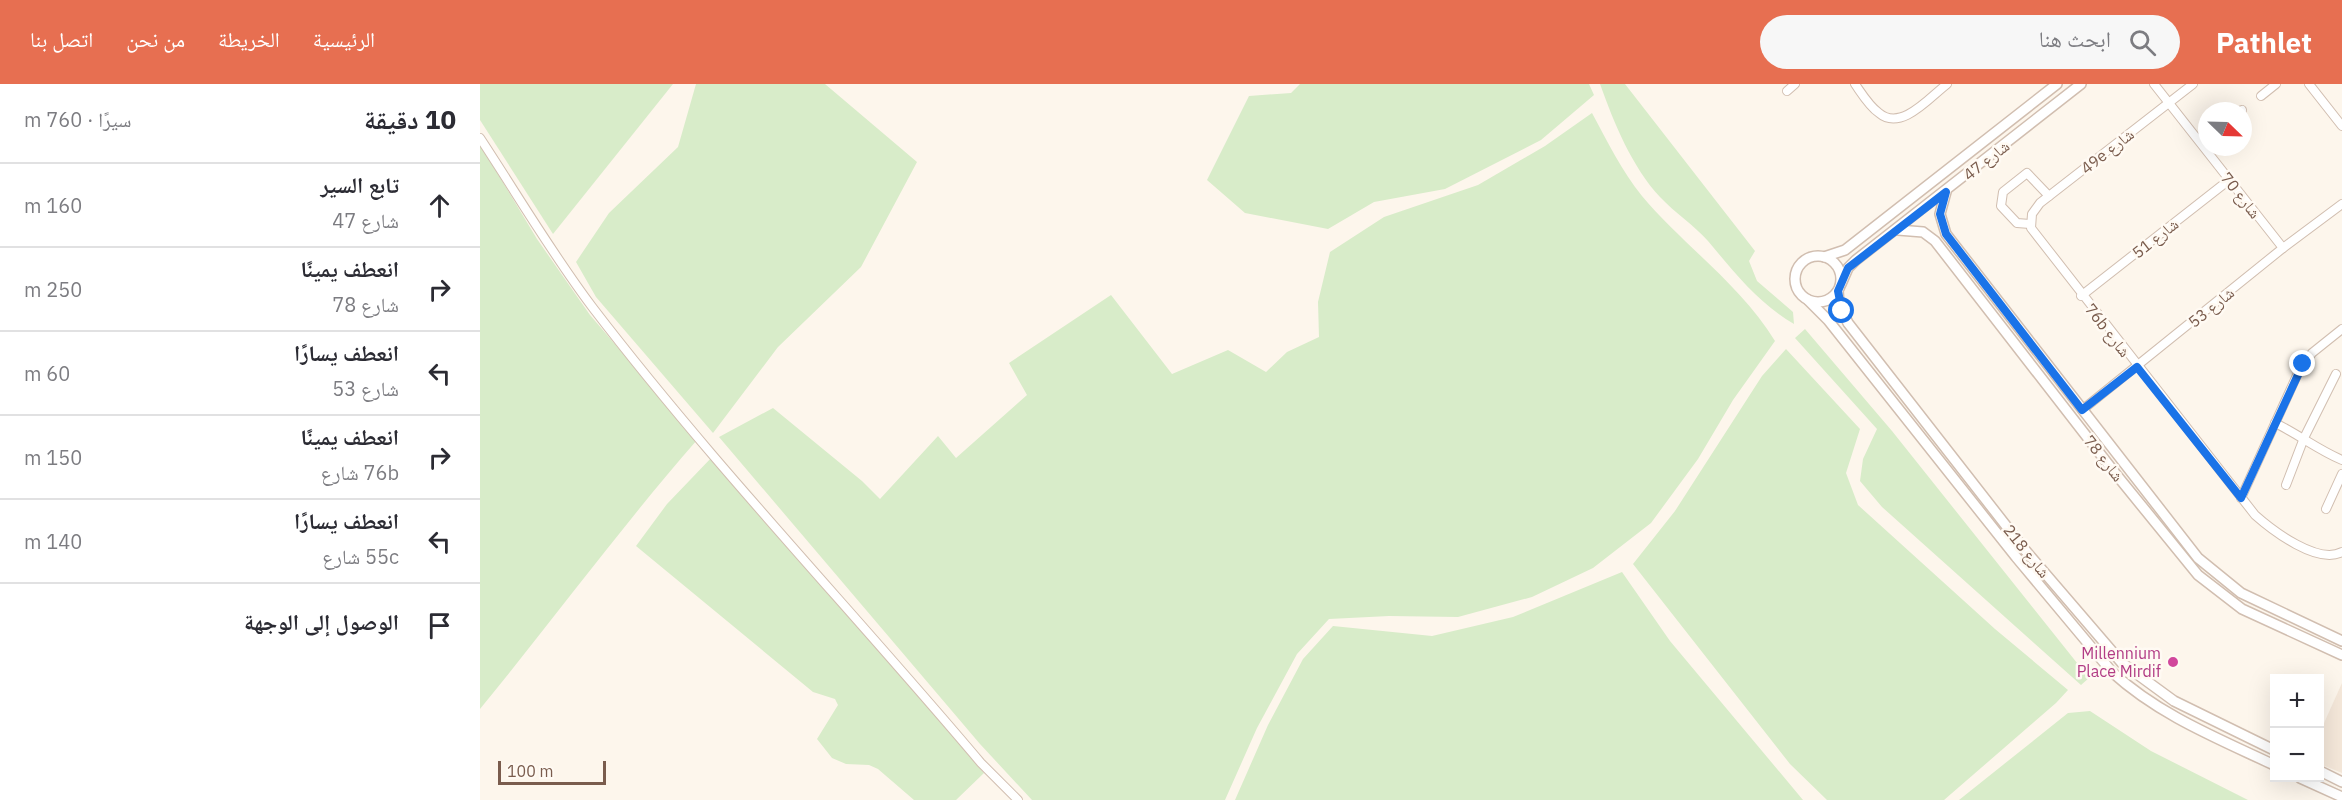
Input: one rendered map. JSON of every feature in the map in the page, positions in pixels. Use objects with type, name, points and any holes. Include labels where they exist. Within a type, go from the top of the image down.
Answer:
[{"type":"street","points":[[1787,91],[1795,84]]},
{"type":"street","points":[[1855,84],[1878,113],[1894,119],[1910,114],[1947,84]]},
{"type":"street","name":"شارع 47","points":[[1824,257],[1845,250],[2057,84]]},
{"type":"street","name":"شارع 47","points":[[1839,287],[1848,268],[1856,260],[1898,230],[2081,84]]},
{"type":"street","name":"شارع 70","points":[[2154,84],[2198,134]]},
{"type":"street","name":"49e شارع","points":[[2030,224],[2034,210],[2049,196],[2193,84]]},
{"type":"street","points":[[2260,96],[2276,84]]},
{"type":"street","points":[[2309,84],[2342,126]]},
{"type":"street","points":[[480,138],[562,264],[608,327],[704,443],[981,763],[1018,800]]},
{"type":"street","name":"شارع 70","points":[[2214,156],[2229,180],[2283,248]]},
{"type":"street","points":[[2030,224],[2017,223],[2001,206],[2003,192],[2027,173],[2049,196]]},
{"type":"street","name":"شارع 51","points":[[2081,296],[2229,180]]},
{"type":"street","name":"شارع 78","points":[[1946,192],[1940,214],[1946,234],[2198,558],[2233,587],[2342,641]]},
{"type":"street","name":"شارع 53","points":[[2082,410],[2283,248],[2342,204]]},
{"type":"street","name":"76b شارع","points":[[2030,224],[2035,236],[2081,296],[2255,515],[2275,531],[2321,554],[2331,556],[2342,552]]},
{"type":"street","name":"شارع 78","points":[[1898,230],[1923,232],[1935,241],[2191,567],[2222,596],[2242,609],[2342,655]]},
{"type":"street","points":[[1808,300],[1815,302],[1828,300],[1839,287],[1839,270],[1833,262],[1824,257],[1805,261],[1797,272],[1798,291],[1808,300],[1824,314],[2016,557],[2112,672],[2129,688],[2166,714],[2270,763]]},
{"type":"street","name":"شارع 218","points":[[1839,287],[1839,304],[1848,323],[2019,542],[2107,647],[2138,677],[2174,701],[2270,748]]},
{"type":"street","points":[[2241,498],[2303,364],[2318,347],[2342,329]]},
{"type":"street","points":[[2286,485],[2304,438],[2336,374]]},
{"type":"street","points":[[2275,423],[2304,438],[2318,450],[2342,460]]},
{"type":"street","points":[[2083,432],[2092,436],[2106,451],[2112,448]]},
{"type":"street","points":[[2326,509],[2342,474]]},
{"type":"street","points":[[2130,491],[2133,487],[2137,488],[2162,518],[2170,524]]},
{"type":"street","points":[[2324,773],[2342,782]]},
{"type":"street","points":[[2310,782],[2342,797]]},
{"type":"shaded area","points":[[2342,683],[2342,773],[2324,766],[2324,723]]},
{"type":"green space","points":[[480,84],[673,84],[553,234],[480,120]]},
{"type":"green space","points":[[696,84],[825,84],[917,162],[861,267],[778,347],[713,433],[596,297],[576,262],[609,213],[678,147]]},
{"type":"green space","points":[[1300,84],[1589,84],[1594,95],[1541,140],[1445,189],[1374,202],[1328,229],[1245,213],[1207,180],[1249,96],[1291,93]]},
{"type":"green space","points":[[1600,84],[1625,84],[1755,251],[1749,261],[1757,281],[1793,312],[1794,324],[1758,297],[1703,235],[1666,203],[1650,185],[1625,144]]},
{"type":"green space","points":[[1592,113],[1621,166],[1642,196],[1729,283],[1761,320],[1775,341],[1733,400],[1698,459],[1651,523],[1593,568],[1532,597],[1458,617],[1389,616],[1329,619],[1297,654],[1257,728],[1225,800],[1032,800],[980,744],[719,437],[773,408],[862,481],[880,499],[938,436],[956,458],[1027,395],[1009,363],[1111,295],[1172,374],[1228,350],[1266,372],[1287,352],[1319,337],[1318,302],[1330,252],[1384,217],[1478,185],[1545,146]]},
{"type":"green space","points":[[480,144],[537,239],[590,315],[697,440],[641,506],[480,709]]},
{"type":"green space","points":[[1805,329],[1892,431],[2089,678],[2081,685],[1882,507],[1860,481],[1863,459],[1877,429],[1795,338]]},
{"type":"green space","points":[[1786,349],[1860,429],[1846,473],[1858,505],[1995,629],[2068,690],[1944,800],[1827,800],[1790,764],[1633,564],[1675,511],[1762,376]]},
{"type":"green space","points":[[713,456],[984,773],[956,800],[914,800],[878,769],[869,765],[846,764],[832,758],[817,739],[838,705],[835,699],[813,692],[636,546],[667,504]]},
{"type":"green space","points":[[1622,572],[1670,641],[1803,800],[1235,800],[1268,725],[1303,659],[1333,626],[1432,636],[1513,617]]},
{"type":"green space","points":[[2090,711],[2151,751],[2248,800],[1959,800],[2068,713]]},
{"type":"place","name":"Millennium Place Mirdif","points":[[2173,662]]},
{"type":"route","points":[[1842,311],[1838,291],[1848,268],[1946,192],[1940,214],[1941,225],[1946,234],[2082,410],[2137,367],[2241,498],[2303,364]]}]
